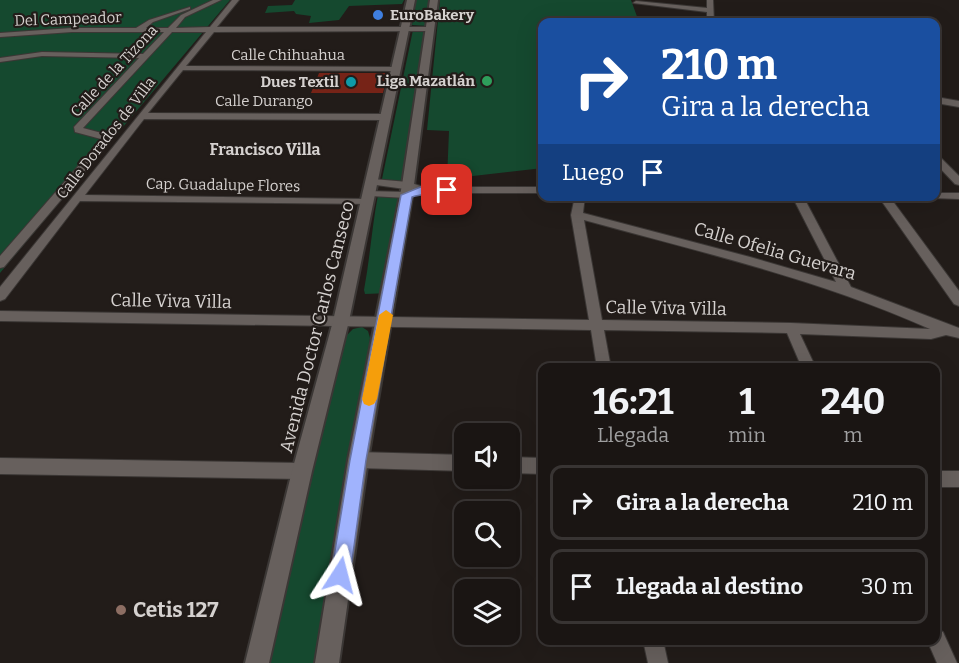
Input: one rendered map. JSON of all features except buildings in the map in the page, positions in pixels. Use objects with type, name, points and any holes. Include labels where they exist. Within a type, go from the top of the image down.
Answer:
[{"type":"main road","name":"Avenida Doctor Carlos Canseco","points":[[257,663],[371,193],[411,0]]},
{"type":"main road","points":[[327,663],[358,460],[413,190],[434,0]]},
{"type":"street","name":"Del Campeador","points":[[140,28],[207,0]]},
{"type":"street","points":[[172,28],[189,13],[218,0]]},
{"type":"street","name":"Calle Dorados de Villa","points":[[0,296],[141,116],[236,0]]},
{"type":"street","points":[[710,0],[711,18]]},
{"type":"street","points":[[636,3],[711,10]]},
{"type":"street","points":[[179,11],[189,13]]},
{"type":"street","name":"Del Campeador","points":[[0,34],[50,30],[140,28],[429,29]]},
{"type":"street","name":"Calle de la Tizona","points":[[0,264],[105,142],[106,137],[82,133],[78,130],[79,127],[172,28]]},
{"type":"street","points":[[0,60],[42,54],[144,56]]},
{"type":"street","name":"Calle Chihuahua","points":[[182,68],[395,69]]},
{"type":"street","points":[[940,101],[959,104]]},
{"type":"street","name":"Calle Durango","points":[[141,116],[386,117]]},
{"type":"street","points":[[940,162],[959,182]]},
{"type":"street","points":[[413,190],[538,190]]},
{"type":"street","name":"Cap. Guadalupe Flores","points":[[78,198],[371,193],[413,190]]},
{"type":"street","points":[[940,196],[959,196]]},
{"type":"street","points":[[579,201],[578,215],[603,363]]},
{"type":"street","points":[[800,201],[846,290]]},
{"type":"street","points":[[887,201],[959,301]]},
{"type":"street","name":"Calle Ofelia Guevara","points":[[578,215],[750,261],[846,290],[953,331]]},
{"type":"street","name":"Calle Viva Villa","points":[[0,316],[791,328],[931,334],[953,331]]},
{"type":"street","points":[[791,328],[807,363]]},
{"type":"street","points":[[358,460],[454,463]]},
{"type":"street","points":[[520,465],[538,466]]},
{"type":"street","points":[[0,466],[302,471]]},
{"type":"street","points":[[940,479],[959,479]]},
{"type":"street","points":[[654,645],[657,663]]},
{"type":"street","points":[[939,645],[947,663]]},
{"type":"green space","points":[[0,0],[230,0],[0,273]]},
{"type":"green space","points":[[295,0],[404,0],[402,4],[349,6],[339,20],[309,23],[311,16],[296,14],[294,11],[265,13],[268,6],[292,5]]},
{"type":"green space","points":[[416,0],[431,0],[428,26],[412,25]]},
{"type":"green space","name":"Liga Mazatlán","points":[[440,0],[631,0],[638,18],[538,18],[538,169],[447,179],[449,131],[427,130]]},
{"type":"green space","points":[[413,30],[423,31],[424,38],[404,183],[382,179]]},
{"type":"green space","points":[[378,195],[401,197],[390,293],[365,294],[364,290]]},
{"type":"green space","points":[[362,327],[368,331],[370,338],[353,459],[319,663],[270,663],[316,456],[347,335],[353,329]]},
{"type":"slow traffic","points":[[369,399],[386,315]]},
{"type":"place","name":"EuroBakery","points":[[378,15]]},
{"type":"place","name":"Liga Mazatlán","points":[[487,81]]},
{"type":"place","name":"Dues Textil","points":[[351,82]]},
{"type":"place","name":"Cetis 127","points":[[121,610]]},
{"type":"district","name":"Francisco Villa","points":[[265,149]]},
{"type":"route","points":[[340,575],[358,460],[385,322],[406,195],[423,189],[447,190]]}]
